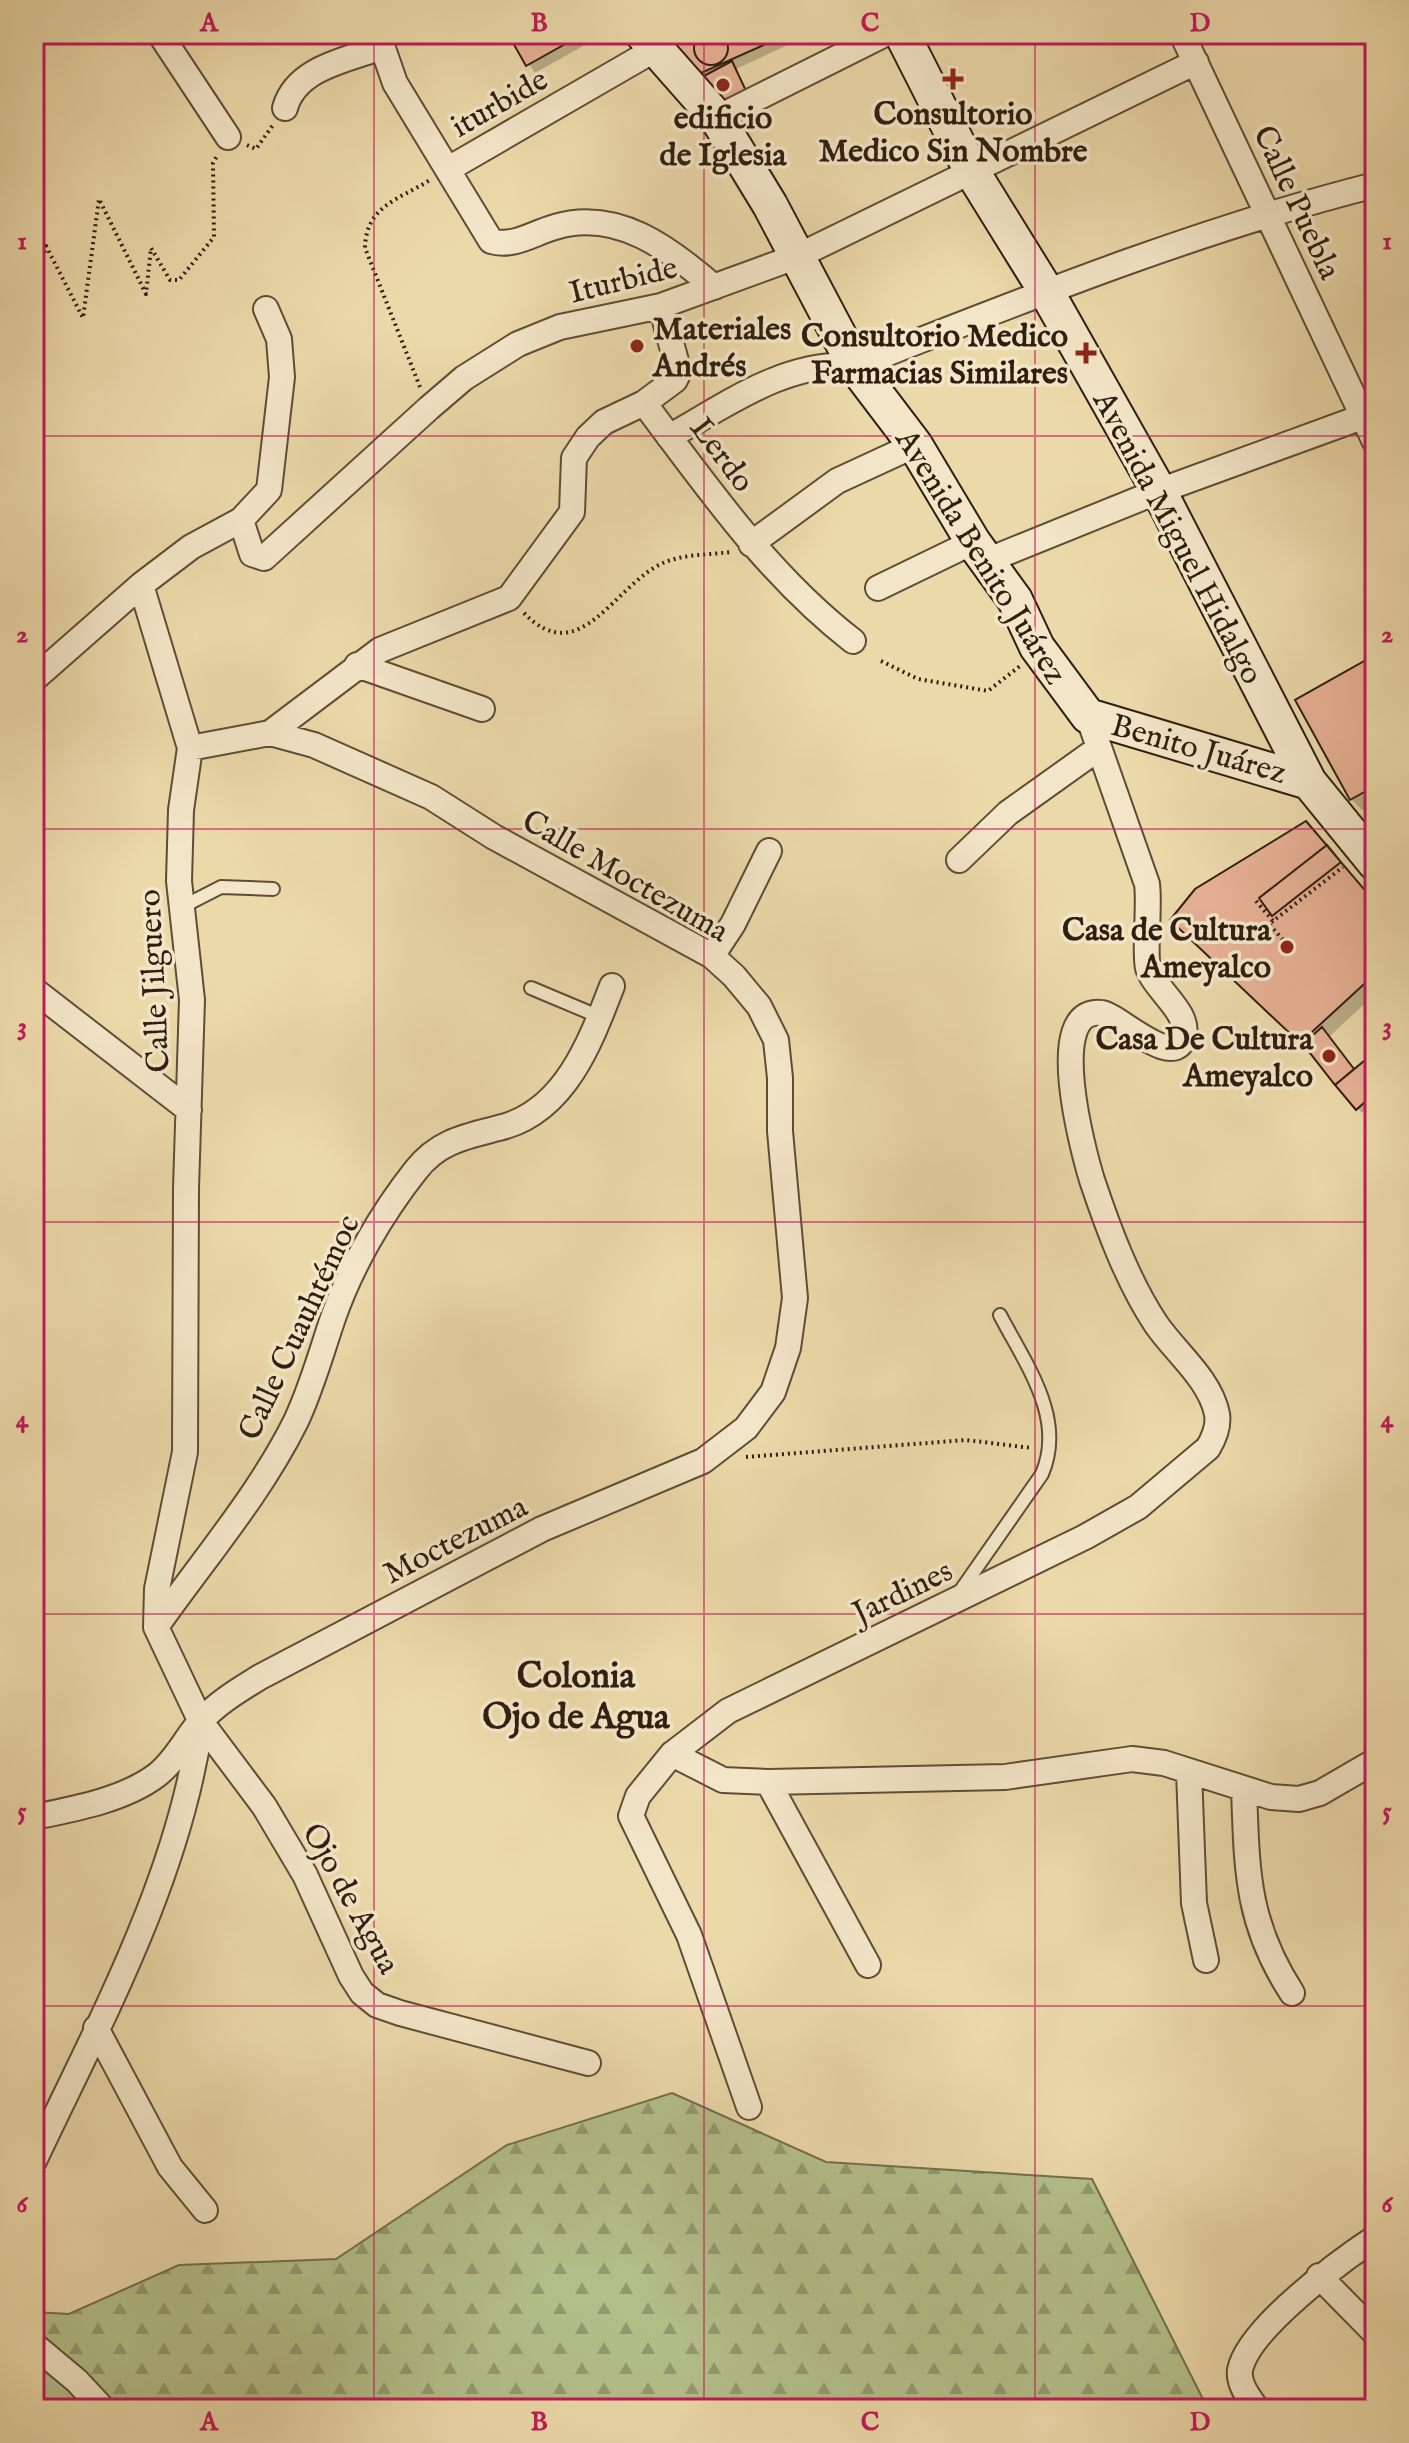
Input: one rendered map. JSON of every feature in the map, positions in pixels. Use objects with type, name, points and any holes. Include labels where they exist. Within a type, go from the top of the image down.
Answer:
[{"type":"street","points":[[160,34],[228,137]]},
{"type":"street","points":[[717,118],[885,34]]},
{"type":"street","name":"Avenida Miguel Hidalgo","points":[[902,34],[971,170],[1046,291],[1159,491],[1309,782],[1360,865]]},
{"type":"street","name":"Calle Puebla","points":[[1182,34],[1375,442]]},
{"type":"street","points":[[285,108],[289,92],[304,78],[380,41],[402,95],[450,168],[480,228],[491,241],[502,245],[557,226],[614,226],[636,231],[673,252],[714,287]]},
{"type":"street","name":"Avenida Benito Juárez","points":[[649,42],[717,118],[798,256],[855,366],[915,445],[979,552],[1015,600],[1037,647],[1094,732]]},
{"type":"street","name":"iturbide","points":[[450,168],[649,42]]},
{"type":"street","name":"Iturbide","points":[[241,520],[252,554],[264,558],[464,378],[518,344],[560,327],[661,306],[798,256],[1196,62]]},
{"type":"street","points":[[669,437],[743,395],[782,378],[825,364],[855,366],[1046,291],[1267,212],[1375,185]]},
{"type":"street","points":[[141,585],[190,748],[270,733],[357,665],[405,637],[495,607],[509,598],[566,523],[574,503],[571,476],[574,458],[588,437],[604,422],[644,403],[675,380],[679,372],[661,306]]},
{"type":"street","points":[[34,679],[141,585],[191,547],[241,520],[269,490],[274,471],[282,377],[279,339],[266,309]]},
{"type":"street","name":"Lerdo","points":[[644,403],[751,544],[812,609],[853,641]]},
{"type":"street","points":[[878,588],[1362,417]]},
{"type":"street","points":[[751,544],[837,481],[915,445]]},
{"type":"street","points":[[357,665],[482,709]]},
{"type":"street","points":[[959,860],[1094,732]]},
{"type":"street","name":"Benito Juárez","points":[[1094,732],[1309,782]]},
{"type":"street","name":"Jardines","points":[[749,2107],[689,1935],[631,1816],[638,1796],[672,1754],[728,1711],[953,1602],[1138,1507],[1208,1448],[1215,1435],[1217,1416],[1212,1400],[1156,1324],[1135,1288],[1092,1179],[1071,1087],[1071,1044],[1076,1027],[1088,1016],[1101,1013],[1115,1018],[1156,1046],[1170,1048],[1180,1044],[1185,1036],[1183,1022],[1148,968],[1150,908],[1147,884],[1094,732]]},
{"type":"street","name":"Calle Moctezuma","points":[[270,733],[314,745],[431,797],[494,837],[712,956],[759,1006],[776,1040],[780,1131],[795,1298],[788,1348],[773,1392],[746,1428]]},
{"type":"street","name":"Calle Jilguero","points":[[190,748],[181,810],[182,907],[192,1000],[185,1452],[157,1589],[156,1627],[172,1668],[201,1722]]},
{"type":"street","points":[[712,956],[733,924],[769,851]]},
{"type":"street","name":"Calle Cuauhtémoc","points":[[156,1627],[262,1477],[294,1423],[314,1379],[334,1315],[372,1234],[415,1171],[430,1153],[447,1142],[508,1125],[545,1105],[574,1069],[612,986]]},
{"type":"street","points":[[34,990],[189,1110]]},
{"type":"street","name":"Moctezuma","points":[[34,1817],[124,1794],[135,1788],[156,1776],[176,1757],[201,1722],[223,1701],[260,1677],[542,1529],[703,1461],[746,1428]]},
{"type":"street","points":[[34,2161],[141,1933],[175,1840],[193,1776],[201,1722]]},
{"type":"street","name":"Ojo de Agua","points":[[201,1722],[264,1806],[305,1875],[351,1976],[362,1993],[377,2005],[400,2013],[588,2063]]},
{"type":"street","points":[[672,1754],[723,1780],[768,1782],[1005,1777],[1132,1759],[1189,1772],[1271,1797],[1299,1799],[1320,1793],[1375,1761]]},
{"type":"street","points":[[1189,1772],[1194,1903],[1206,1960]]},
{"type":"street","points":[[768,1782],[868,1965]]},
{"type":"street","points":[[1244,1789],[1247,1869],[1254,1918],[1274,1966],[1292,1993]]},
{"type":"street","points":[[96,2028],[170,2167],[205,2210]]},
{"type":"street","points":[[1257,2409],[1245,2392],[1239,2374],[1246,2352],[1319,2276],[1375,2238]]},
{"type":"street","points":[[1319,2276],[1375,2333]]},
{"type":"street","points":[[34,2345],[77,2381],[103,2409]]},
{"type":"lane","points":[[182,907],[221,887],[273,889]]},
{"type":"lane","points":[[531,988],[600,1017]]},
{"type":"lane","points":[[953,1602],[1042,1474],[1051,1452],[1047,1412],[1000,1315]]},
{"type":"path","points":[[34,293],[46,246],[83,318],[99,199],[146,294],[151,248],[170,280],[179,280],[214,237],[213,163],[228,137],[256,149],[285,108]]},
{"type":"path","name":"iturbide","points":[[429,408],[365,248],[366,226],[377,212],[450,168]]},
{"type":"path","points":[[509,598],[546,633],[562,635],[596,617],[660,564],[678,558],[733,552],[751,544]]},
{"type":"path","points":[[881,661],[918,679],[988,691],[1013,674],[1037,647]]},
{"type":"path","points":[[1293,951],[1269,924],[1360,865]]},
{"type":"path","points":[[1256,901],[1273,921]]},
{"type":"path","points":[[703,1461],[966,1440],[1051,1452]]},
{"type":"green space","points":[[672,2093],[826,2162],[1092,2179],[1208,2409],[34,2409],[34,2312],[69,2314],[179,2265],[336,2259],[507,2145]]},
{"type":"building","points":[[711,31],[723,36],[728,48],[723,60],[711,65],[699,60],[694,48],[699,36]]},
{"type":"building","points":[[508,34],[532,34],[534,39],[542,34],[583,34],[526,66]]},
{"type":"building","points":[[694,34],[786,35],[690,78],[674,43]]},
{"type":"building","name":"edificio de Iglesia","points":[[732,61],[747,93],[715,109],[700,78]]},
{"type":"building","points":[[1375,655],[1375,786],[1350,800],[1295,700]]},
{"type":"building","name":"Casa de Cultura Ameyalco","points":[[1306,821],[1375,902],[1375,974],[1300,1043],[1170,920],[1195,889]]},
{"type":"building","points":[[1327,845],[1341,862],[1272,916],[1259,898]]},
{"type":"building","name":"Casa De Cultura Ameyalco","points":[[1322,1027],[1354,1069],[1335,1085],[1303,1044]]},
{"type":"building","points":[[1371,1060],[1375,1064],[1375,1093],[1356,1110],[1335,1085],[1364,1061]]},
{"type":"place","name":"Consultorio Medico Sin Nombre","points":[[953,79]]},
{"type":"place","name":"edificio de Iglesia","points":[[723,85]]},
{"type":"place","name":"Materiales Andrés","points":[[637,346]]},
{"type":"place","name":"Consultorio Medico Farmacias Similares","points":[[1086,353]]},
{"type":"place","name":"Casa de Cultura Ameyalco","points":[[1287,947]]},
{"type":"place","name":"Casa De Cultura Ameyalco","points":[[1329,1056]]},
{"type":"district","name":"Colonia Ojo de Agua","points":[[576,1694]]}]
